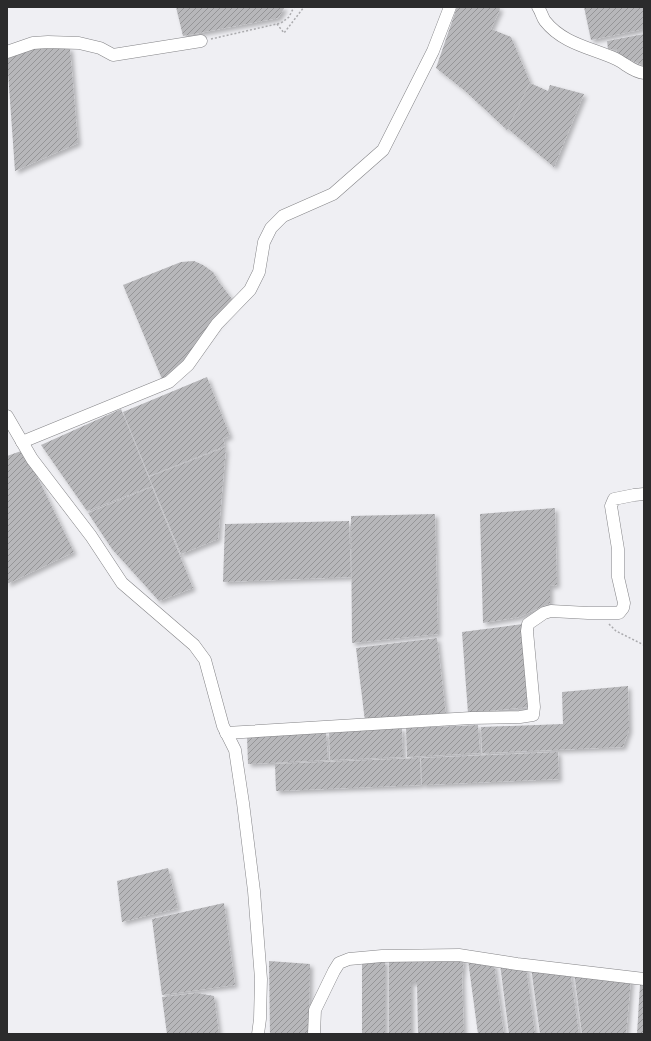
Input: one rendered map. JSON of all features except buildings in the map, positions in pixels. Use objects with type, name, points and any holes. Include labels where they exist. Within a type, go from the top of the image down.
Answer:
[{"type":"street","points":[[22,442],[169,382],[188,365],[217,324],[250,290],[260,272],[264,242],[271,228],[284,216],[333,194],[383,150],[433,51],[450,7]]},
{"type":"street","points":[[538,7],[545,21],[557,33],[574,44],[618,60],[638,72],[644,73]]},
{"type":"street","points":[[7,52],[33,43],[56,42],[79,43],[100,48],[113,55],[201,41]]},
{"type":"street","points":[[7,416],[32,459],[91,536],[122,583],[194,645],[205,660],[223,726],[235,750],[254,891],[260,979],[260,1019],[258,1034]]},
{"type":"street","points":[[226,733],[471,718],[520,717],[533,715],[534,707],[527,631],[528,624],[544,613],[551,611],[619,613],[623,608],[624,603],[618,577],[618,549],[612,506],[614,499],[644,494]]},
{"type":"street","points":[[314,1034],[315,1010],[339,963],[350,959],[382,956],[459,955],[517,964],[644,979]]},
{"type":"path","points":[[201,41],[280,23],[289,17],[294,7]]},
{"type":"path","points":[[277,24],[284,33],[304,7]]},
{"type":"path","points":[[598,613],[616,631],[644,645]]}]
